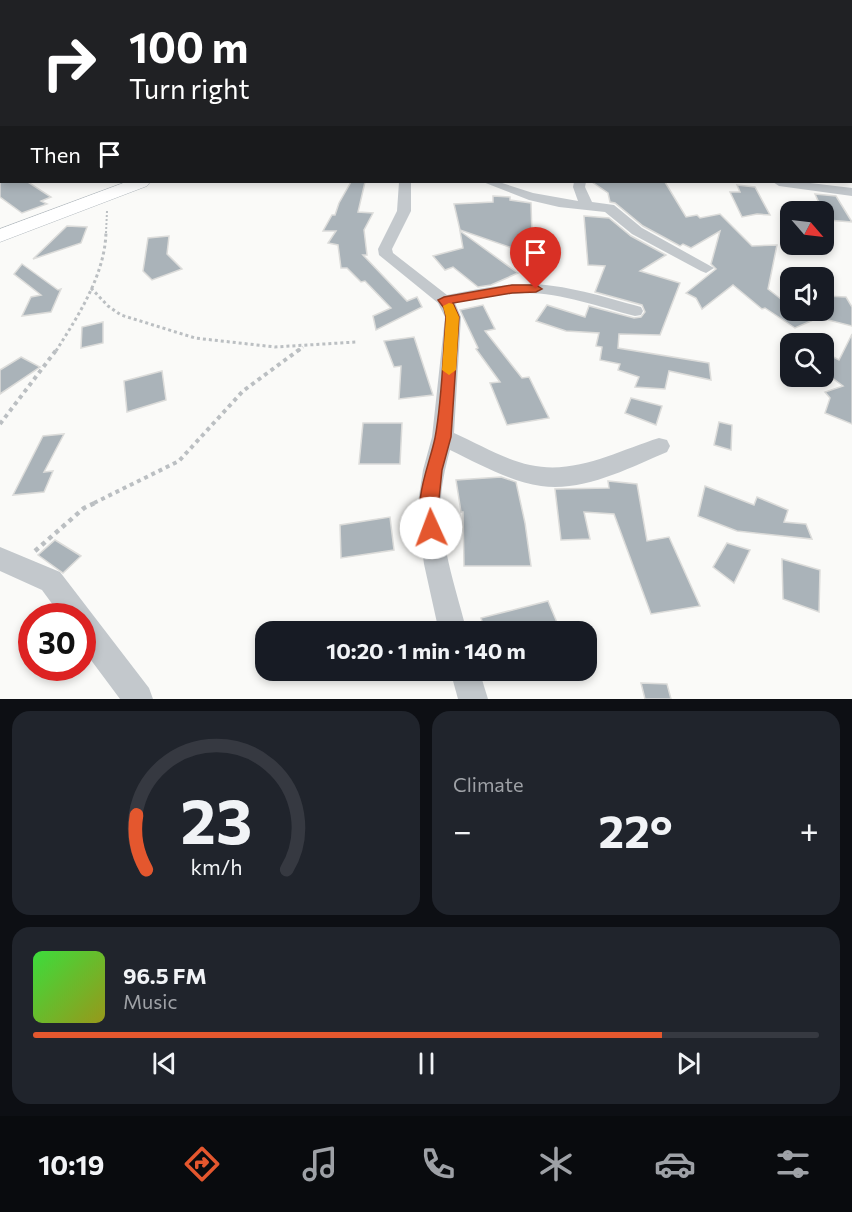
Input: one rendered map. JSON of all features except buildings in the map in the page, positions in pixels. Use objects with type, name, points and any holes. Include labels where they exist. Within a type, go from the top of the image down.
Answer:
[{"type":"main road","points":[[0,236],[138,183]]},
{"type":"street","points":[[405,183],[404,211],[385,249],[386,255],[444,300],[453,317],[443,437],[434,470],[429,509],[437,564],[450,621]]},
{"type":"street","points":[[492,183],[529,196],[570,205],[609,208],[638,231],[706,268]]},
{"type":"street","points":[[580,183],[579,187],[587,206]]},
{"type":"street","points":[[793,183],[852,192]]},
{"type":"street","points":[[444,300],[512,289],[536,289],[568,293],[634,311]]},
{"type":"street","points":[[443,437],[526,472],[556,477],[597,470],[659,446]]},
{"type":"street","points":[[8,562],[51,581],[67,603]]},
{"type":"street","points":[[96,643],[138,699]]},
{"type":"street","points":[[467,681],[473,699]]},
{"type":"path","points":[[0,424],[64,342],[91,288],[105,251],[107,203],[101,196]]},
{"type":"path","points":[[91,288],[115,312],[153,326],[201,339],[267,347],[303,348],[356,342]]},
{"type":"path","points":[[8,562],[84,508],[179,461],[243,391],[303,348]]},
{"type":"slow traffic","points":[[449,306],[453,317],[449,370]]},
{"type":"route","points":[[431,528],[429,509],[434,470],[443,437],[453,317],[444,300],[512,289],[536,289]]}]
